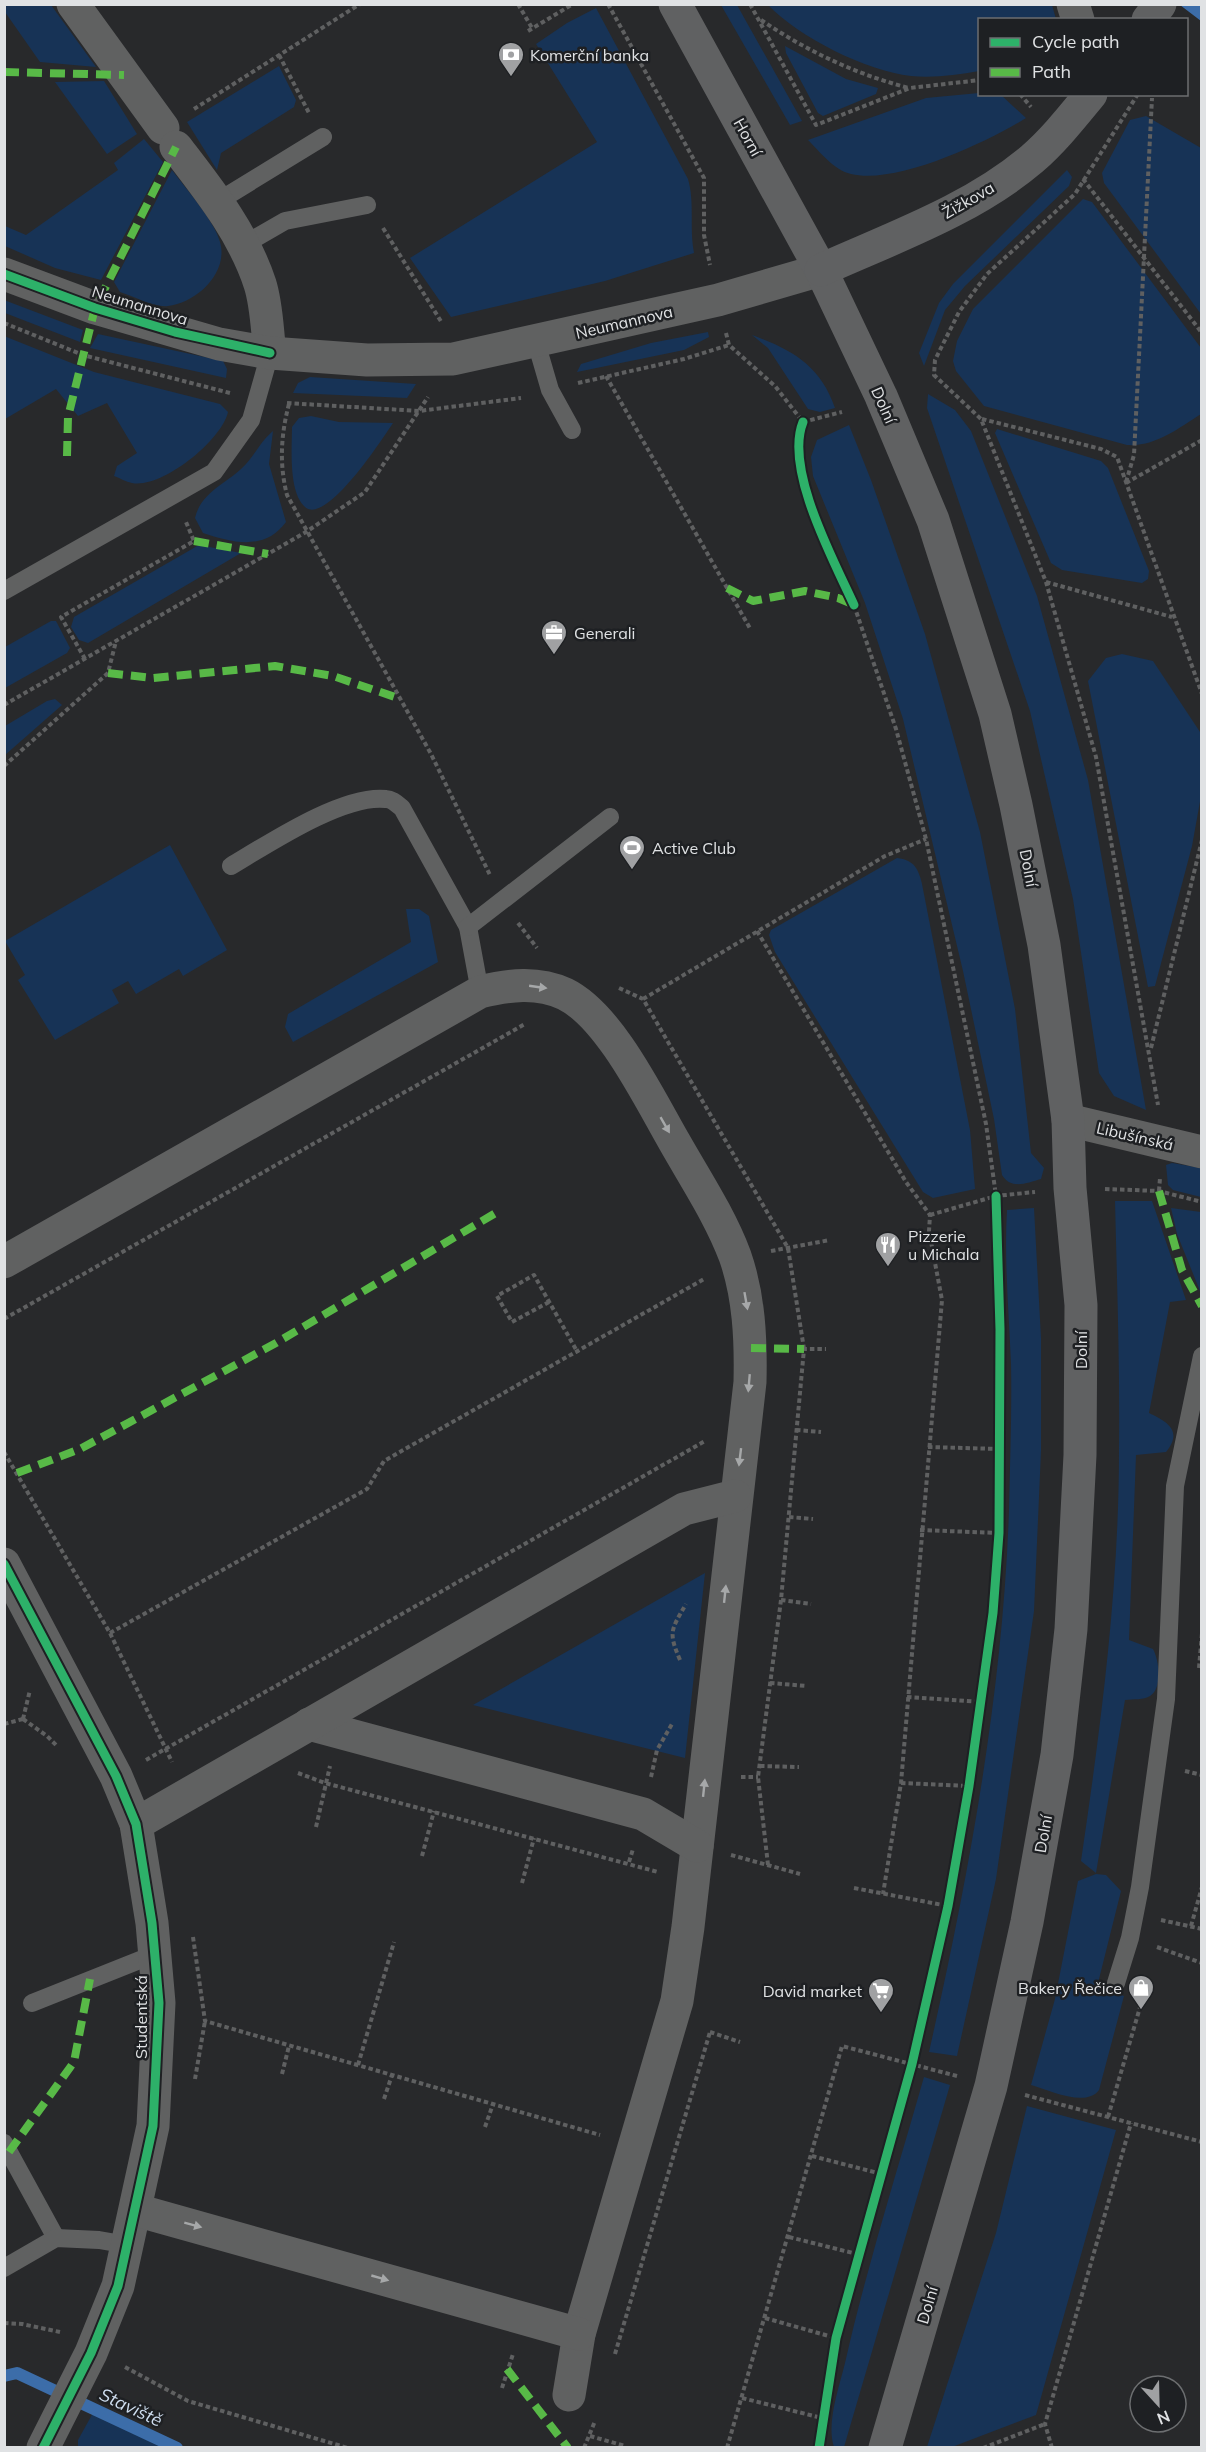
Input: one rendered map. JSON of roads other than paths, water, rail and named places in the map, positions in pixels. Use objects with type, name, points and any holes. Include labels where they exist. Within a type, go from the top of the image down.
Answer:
[{"type":"main road","name":"Horní","points":[[675,4],[821,270]]},
{"type":"main road","points":[[1150,18],[1160,4]]},
{"type":"main road","name":"Žižkova","points":[[821,270],[944,215],[987,190],[1031,160],[1057,135],[1088,96]]},
{"type":"main road","name":"Dolní","points":[[821,270],[881,396],[933,520],[995,714],[1044,945],[1068,1120],[1070,1188],[1081,1305],[1080,1455],[1071,1629],[1055,1766],[1027,1922],[1006,2090],[885,2448]]},
{"type":"street","points":[[73,4],[217,201],[245,244],[261,286],[270,353]]},
{"type":"street","name":"Neumannova","points":[[4,274],[95,308],[175,332],[270,353],[366,360],[453,359],[718,300],[821,270]]},
{"type":"street","points":[[4,1262],[480,992],[509,985],[542,986],[566,995],[594,1018],[624,1056],[718,1218],[737,1264],[747,1303],[751,1348],[697,1846],[677,2001],[579,2334],[569,2395]]},
{"type":"street","name":"Libušínská","points":[[1068,1120],[1202,1152]]},
{"type":"street","points":[[136,1824],[684,1509],[735,1496]]},
{"type":"street","name":"Studentská","points":[[4,1564],[116,1776],[136,1824],[155,1954],[159,2003],[153,2126],[118,2286],[93,2350],[48,2436]]},
{"type":"street","points":[[309,1724],[643,1814],[697,1846]]},
{"type":"street","points":[[136,2210],[579,2334]]},
{"type":"lane","points":[[217,201],[322,137]]},
{"type":"lane","points":[[245,244],[285,221],[367,205]]},
{"type":"lane","points":[[536,342],[550,390],[572,430]]},
{"type":"lane","points":[[4,591],[214,472],[251,420],[270,353]]},
{"type":"lane","points":[[231,866],[309,819],[371,799],[389,799],[402,808],[468,927],[480,992]]},
{"type":"lane","points":[[468,927],[610,817]]},
{"type":"lane","points":[[1116,1983],[1130,1938],[1140,1887],[1166,1699],[1175,1486],[1202,1356]]},
{"type":"lane","points":[[33,2003],[155,1954]]},
{"type":"lane","points":[[4,2143],[56,2238]]},
{"type":"lane","points":[[4,2268],[56,2238],[99,2240],[128,2246]]},
{"type":"waterway","name":"Staviště","points":[[4,2376],[17,2373],[177,2448]]},
{"type":"place","name":"Komerční banka","points":[[511,78]]},
{"type":"place","name":"Generali","points":[[554,656]]},
{"type":"place","name":"Active Club","points":[[632,871]]},
{"type":"place","name":"Pizzerie u Michala","points":[[888,1268]]},
{"type":"place","name":"Bakery Řečice","points":[[1141,2011]]},
{"type":"place","name":"David market","points":[[881,2014]]}]
